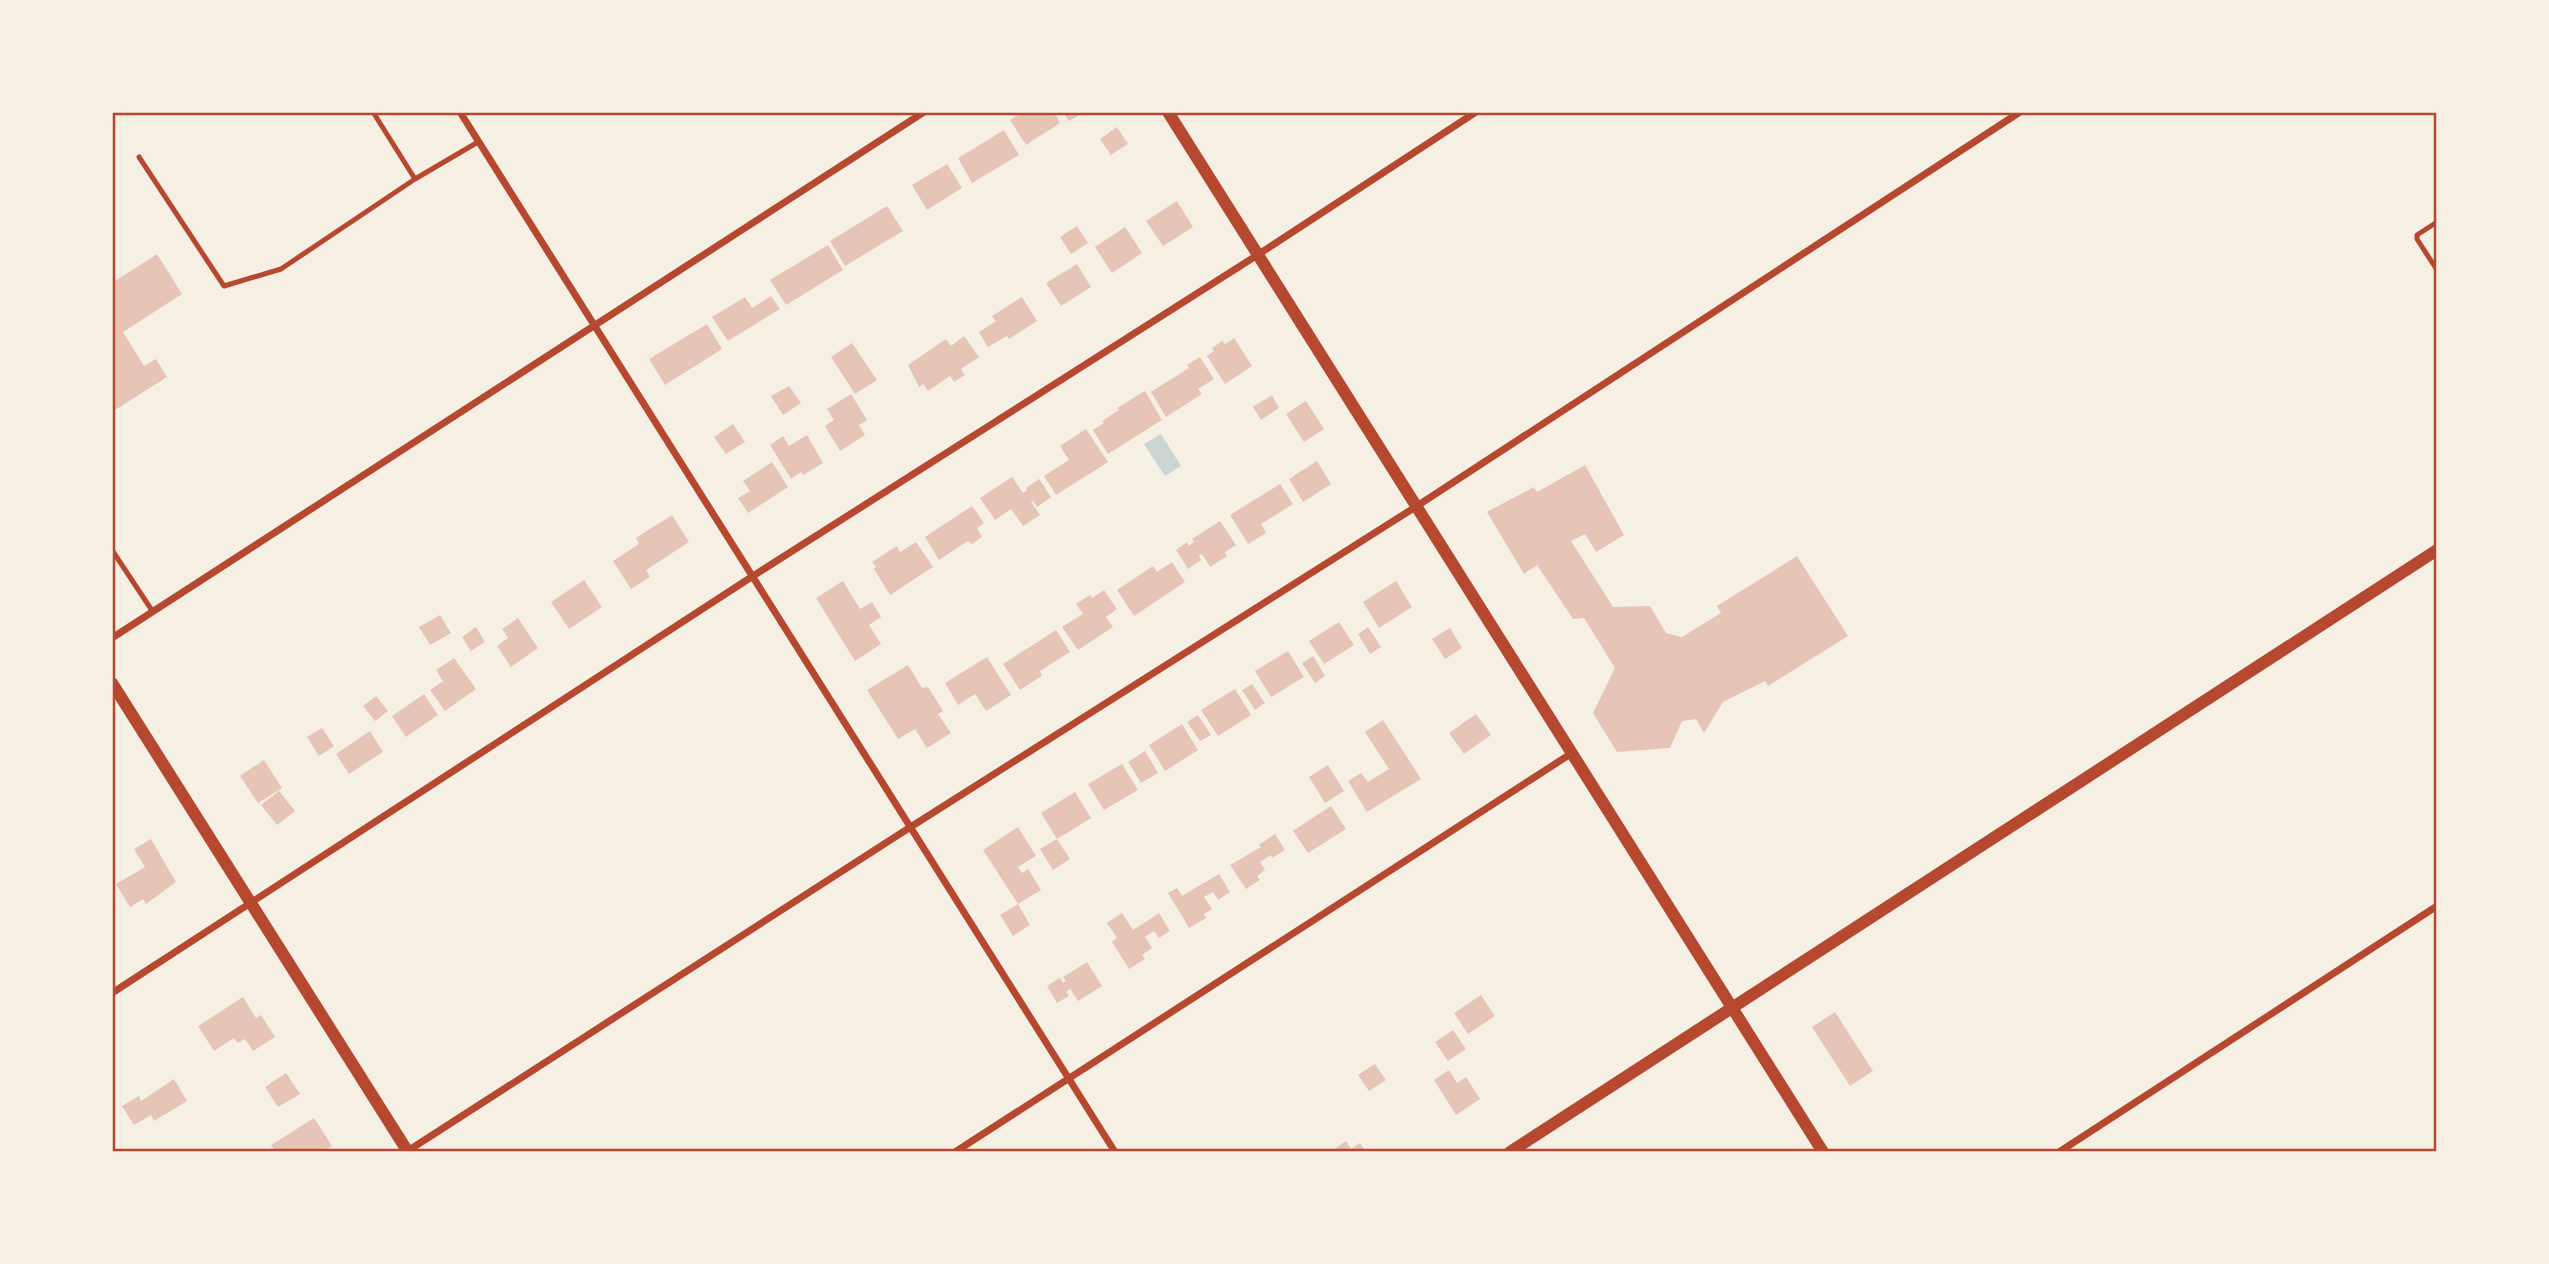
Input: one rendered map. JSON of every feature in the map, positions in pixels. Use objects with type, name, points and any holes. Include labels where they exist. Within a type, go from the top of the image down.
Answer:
[{"type":"street","points":[[460,112],[1115,1152]]},
{"type":"street","points":[[112,638],[925,112]]},
{"type":"street","points":[[1168,112],[1823,1152]]},
{"type":"street","points":[[112,992],[752,576],[1259,254],[1476,112]]},
{"type":"street","points":[[112,683],[407,1152],[909,828],[1417,506],[2020,112]]},
{"type":"street","points":[[1510,1152],[2437,550]]},
{"type":"street","points":[[955,1152],[1572,752]]},
{"type":"street","points":[[2059,1152],[2437,906]]},
{"type":"lane","points":[[373,112],[415,179]]},
{"type":"lane","points":[[139,157],[224,286],[281,269],[415,179],[478,142]]},
{"type":"lane","points":[[2437,222],[2417,235],[2417,240],[2437,270]]},
{"type":"lane","points":[[112,550],[153,612]]},
{"type":"shaded area","points":[[1161,434],[1181,466],[1165,476],[1144,444]]},
{"type":"building","points":[[1023,112],[1054,112],[1060,123],[1026,145],[1010,120]]},
{"type":"building","points":[[1063,112],[1084,112],[1069,121]]},
{"type":"building","points":[[1117,127],[1128,144],[1111,155],[1100,139]]},
{"type":"building","points":[[1004,130],[1019,155],[972,183],[958,158]]},
{"type":"building","points":[[947,164],[962,188],[927,210],[912,185]]},
{"type":"building","points":[[1177,201],[1193,227],[1163,246],[1146,221]]},
{"type":"building","points":[[887,206],[903,231],[845,266],[830,241]]},
{"type":"building","points":[[1077,226],[1088,243],[1071,254],[1060,237]]},
{"type":"building","points":[[1125,227],[1142,253],[1112,273],[1095,247]]},
{"type":"building","points":[[828,245],[843,270],[786,305],[770,280]]},
{"type":"building","points":[[157,254],[182,294],[123,332],[144,366],[156,359],[167,377],[112,412],[112,283]]},
{"type":"building","points":[[1077,264],[1091,287],[1061,306],[1046,283]]},
{"type":"building","points":[[771,296],[780,309],[728,341],[712,317],[745,297],[752,308]]},
{"type":"building","points":[[1022,297],[1037,321],[1009,339],[1007,336],[988,347],[979,332],[996,321],[992,316]]},
{"type":"building","points":[[707,324],[722,349],[665,385],[649,359]]},
{"type":"building","points":[[964,336],[979,357],[961,369],[965,375],[954,382],[950,376],[928,391],[923,384],[919,387],[908,365],[946,339],[951,346]]},
{"type":"building","points":[[1234,338],[1252,366],[1225,384],[1207,356],[1214,351],[1212,348],[1222,341],[1225,344]]},
{"type":"building","points":[[852,343],[877,380],[855,394],[831,357]]},
{"type":"building","points":[[1200,357],[1214,379],[1198,389],[1202,394],[1166,417],[1151,392],[1189,368],[1187,365]]},
{"type":"building","points":[[789,386],[801,403],[783,415],[771,396]]},
{"type":"building","points":[[1145,391],[1162,420],[1108,454],[1093,430],[1119,410],[1117,408]]},
{"type":"building","points":[[851,394],[867,420],[859,425],[865,435],[840,451],[825,426],[834,420],[827,409]]},
{"type":"building","points":[[1272,395],[1279,408],[1261,420],[1253,407]]},
{"type":"building","points":[[1306,401],[1324,429],[1304,442],[1286,414]]},
{"type":"building","points":[[733,424],[745,442],[726,454],[714,437]]},
{"type":"building","points":[[1086,429],[1108,462],[1056,495],[1044,476],[1069,460],[1060,446]]},
{"type":"building","points":[[807,435],[823,463],[791,479],[770,445],[783,436],[789,446]]},
{"type":"building","points":[[1317,461],[1331,484],[1303,502],[1289,479]]},
{"type":"building","points":[[772,462],[788,487],[748,513],[738,498],[750,491],[743,481]]},
{"type":"building","points":[[1585,465],[1624,535],[1596,552],[1585,534],[1571,541],[1613,607],[1650,606],[1666,633],[1682,637],[1721,613],[1717,606],[1797,556],[1848,636],[1768,686],[1765,681],[1723,702],[1704,733],[1696,719],[1682,721],[1670,748],[1617,752],[1593,713],[1615,668],[1584,618],[1573,619],[1537,565],[1524,574],[1487,512],[1534,487],[1537,492]]},
{"type":"building","points":[[1012,477],[1023,493],[1039,479],[1051,497],[1037,507],[1031,502],[1040,515],[1023,526],[1011,509],[995,520],[980,498]]},
{"type":"building","points":[[1280,484],[1293,504],[1261,524],[1266,533],[1248,544],[1230,515]]},
{"type":"building","points":[[972,506],[984,523],[977,528],[982,537],[972,544],[968,541],[939,560],[925,537]]},
{"type":"building","points":[[672,515],[689,542],[646,570],[650,577],[631,589],[613,561],[639,544],[636,538]]},
{"type":"building","points":[[1220,521],[1236,545],[1225,552],[1227,556],[1210,567],[1202,554],[1199,556],[1201,560],[1188,569],[1176,550],[1187,542],[1189,546],[1194,542],[1192,539]]},
{"type":"building","points":[[916,542],[933,567],[890,595],[872,562],[897,546],[900,552]]},
{"type":"building","points":[[1172,562],[1185,582],[1134,616],[1117,590],[1153,566],[1157,572]]},
{"type":"building","points":[[584,580],[602,607],[569,629],[551,602]]},
{"type":"building","points":[[843,581],[860,609],[872,602],[881,617],[869,625],[881,644],[855,661],[816,598]]},
{"type":"building","points":[[1396,581],[1412,607],[1379,628],[1363,602]]},
{"type":"building","points":[[1104,590],[1117,609],[1106,617],[1113,627],[1078,650],[1062,627],[1083,614],[1076,604]]},
{"type":"building","points":[[440,615],[451,633],[430,645],[419,627]]},
{"type":"building","points":[[518,618],[538,648],[511,667],[497,646],[508,638],[502,629]]},
{"type":"building","points":[[1339,622],[1354,645],[1324,664],[1309,641]]},
{"type":"building","points":[[476,627],[485,642],[471,651],[462,637]]},
{"type":"building","points":[[1368,627],[1381,647],[1370,654],[1358,634]]},
{"type":"building","points":[[1450,628],[1462,648],[1445,659],[1432,639]]},
{"type":"building","points":[[1056,630],[1070,652],[1040,671],[1042,676],[1020,690],[1003,664]]},
{"type":"building","points":[[1288,651],[1304,677],[1271,697],[1255,671]]},
{"type":"building","points":[[1313,656],[1325,676],[1315,683],[1302,663]]},
{"type":"building","points":[[987,657],[1011,695],[986,711],[975,694],[958,705],[945,683]]},
{"type":"building","points":[[454,658],[476,689],[445,711],[430,690],[443,681],[436,670]]},
{"type":"building","points":[[908,665],[922,688],[928,687],[943,711],[938,714],[951,733],[927,748],[915,729],[898,739],[867,690]]},
{"type":"building","points":[[1252,684],[1265,703],[1255,710],[1242,690]]},
{"type":"building","points":[[1235,689],[1251,715],[1218,736],[1201,710]]},
{"type":"building","points":[[424,694],[438,715],[406,737],[392,716]]},
{"type":"building","points":[[376,696],[388,711],[375,721],[363,706]]},
{"type":"building","points":[[1476,714],[1491,735],[1464,754],[1449,733]]},
{"type":"building","points":[[1198,715],[1211,735],[1200,741],[1187,722]]},
{"type":"building","points":[[1383,720],[1421,779],[1367,812],[1348,781],[1361,773],[1368,782],[1389,769],[1365,732]]},
{"type":"building","points":[[1182,724],[1198,750],[1165,771],[1149,745]]},
{"type":"building","points":[[322,728],[334,746],[319,756],[307,737]]},
{"type":"building","points":[[370,731],[383,752],[349,774],[336,754]]},
{"type":"building","points":[[1145,751],[1158,773],[1141,783],[1128,762]]},
{"type":"building","points":[[264,760],[282,788],[258,803],[240,776]]},
{"type":"building","points":[[1122,764],[1138,790],[1104,810],[1088,784]]},
{"type":"building","points":[[1328,765],[1344,791],[1325,803],[1309,777]]},
{"type":"building","points":[[279,791],[295,811],[277,825],[261,805]]},
{"type":"building","points":[[1075,792],[1091,818],[1057,839],[1041,813]]},
{"type":"building","points":[[1331,806],[1346,829],[1308,853],[1293,831]]},
{"type":"building","points":[[1018,827],[1036,856],[1018,867],[1022,873],[1028,869],[1041,890],[1018,904],[983,850]]},
{"type":"building","points":[[1275,834],[1285,850],[1260,862],[1265,870],[1257,876],[1260,880],[1246,889],[1230,865],[1261,847],[1259,845]]},
{"type":"building","points":[[151,839],[176,882],[146,904],[143,899],[130,907],[116,884],[145,867],[134,849]]},
{"type":"building","points":[[1057,839],[1070,859],[1053,870],[1040,849]]},
{"type":"building","points":[[1219,874],[1230,892],[1218,900],[1213,892],[1204,897],[1212,909],[1204,914],[1206,918],[1189,928],[1168,893],[1177,888],[1182,896]]},
{"type":"building","points":[[1018,904],[1030,925],[1013,936],[1000,915]]},
{"type":"building","points":[[1122,913],[1133,930],[1159,913],[1170,931],[1159,938],[1154,931],[1145,937],[1152,948],[1142,955],[1145,959],[1129,969],[1112,942],[1117,938],[1107,923]]},
{"type":"building","points":[[1087,962],[1102,986],[1078,1001],[1070,989],[1066,992],[1069,996],[1057,1003],[1047,986],[1060,978],[1063,983],[1066,981],[1063,977]]},
{"type":"building","points":[[1481,995],[1495,1016],[1468,1034],[1454,1013]]},
{"type":"building","points":[[243,997],[256,1018],[261,1015],[275,1037],[253,1051],[245,1039],[238,1043],[234,1038],[214,1051],[198,1026]]},
{"type":"building","points":[[1835,1012],[1873,1071],[1850,1086],[1812,1027]]},
{"type":"building","points":[[1453,1030],[1466,1049],[1448,1061],[1435,1042]]},
{"type":"building","points":[[1375,1064],[1386,1080],[1369,1091],[1358,1075]]},
{"type":"building","points":[[1449,1070],[1457,1083],[1466,1077],[1480,1099],[1456,1115],[1434,1080]]},
{"type":"building","points":[[286,1073],[300,1094],[278,1107],[265,1087]]},
{"type":"building","points":[[174,1079],[187,1101],[154,1121],[151,1115],[134,1125],[122,1106],[139,1096],[141,1101]]},
{"type":"building","points":[[314,1118],[332,1146],[323,1152],[276,1152],[271,1145]]},
{"type":"building","points":[[1346,1141],[1351,1149],[1360,1143],[1366,1152],[1330,1152]]}]
